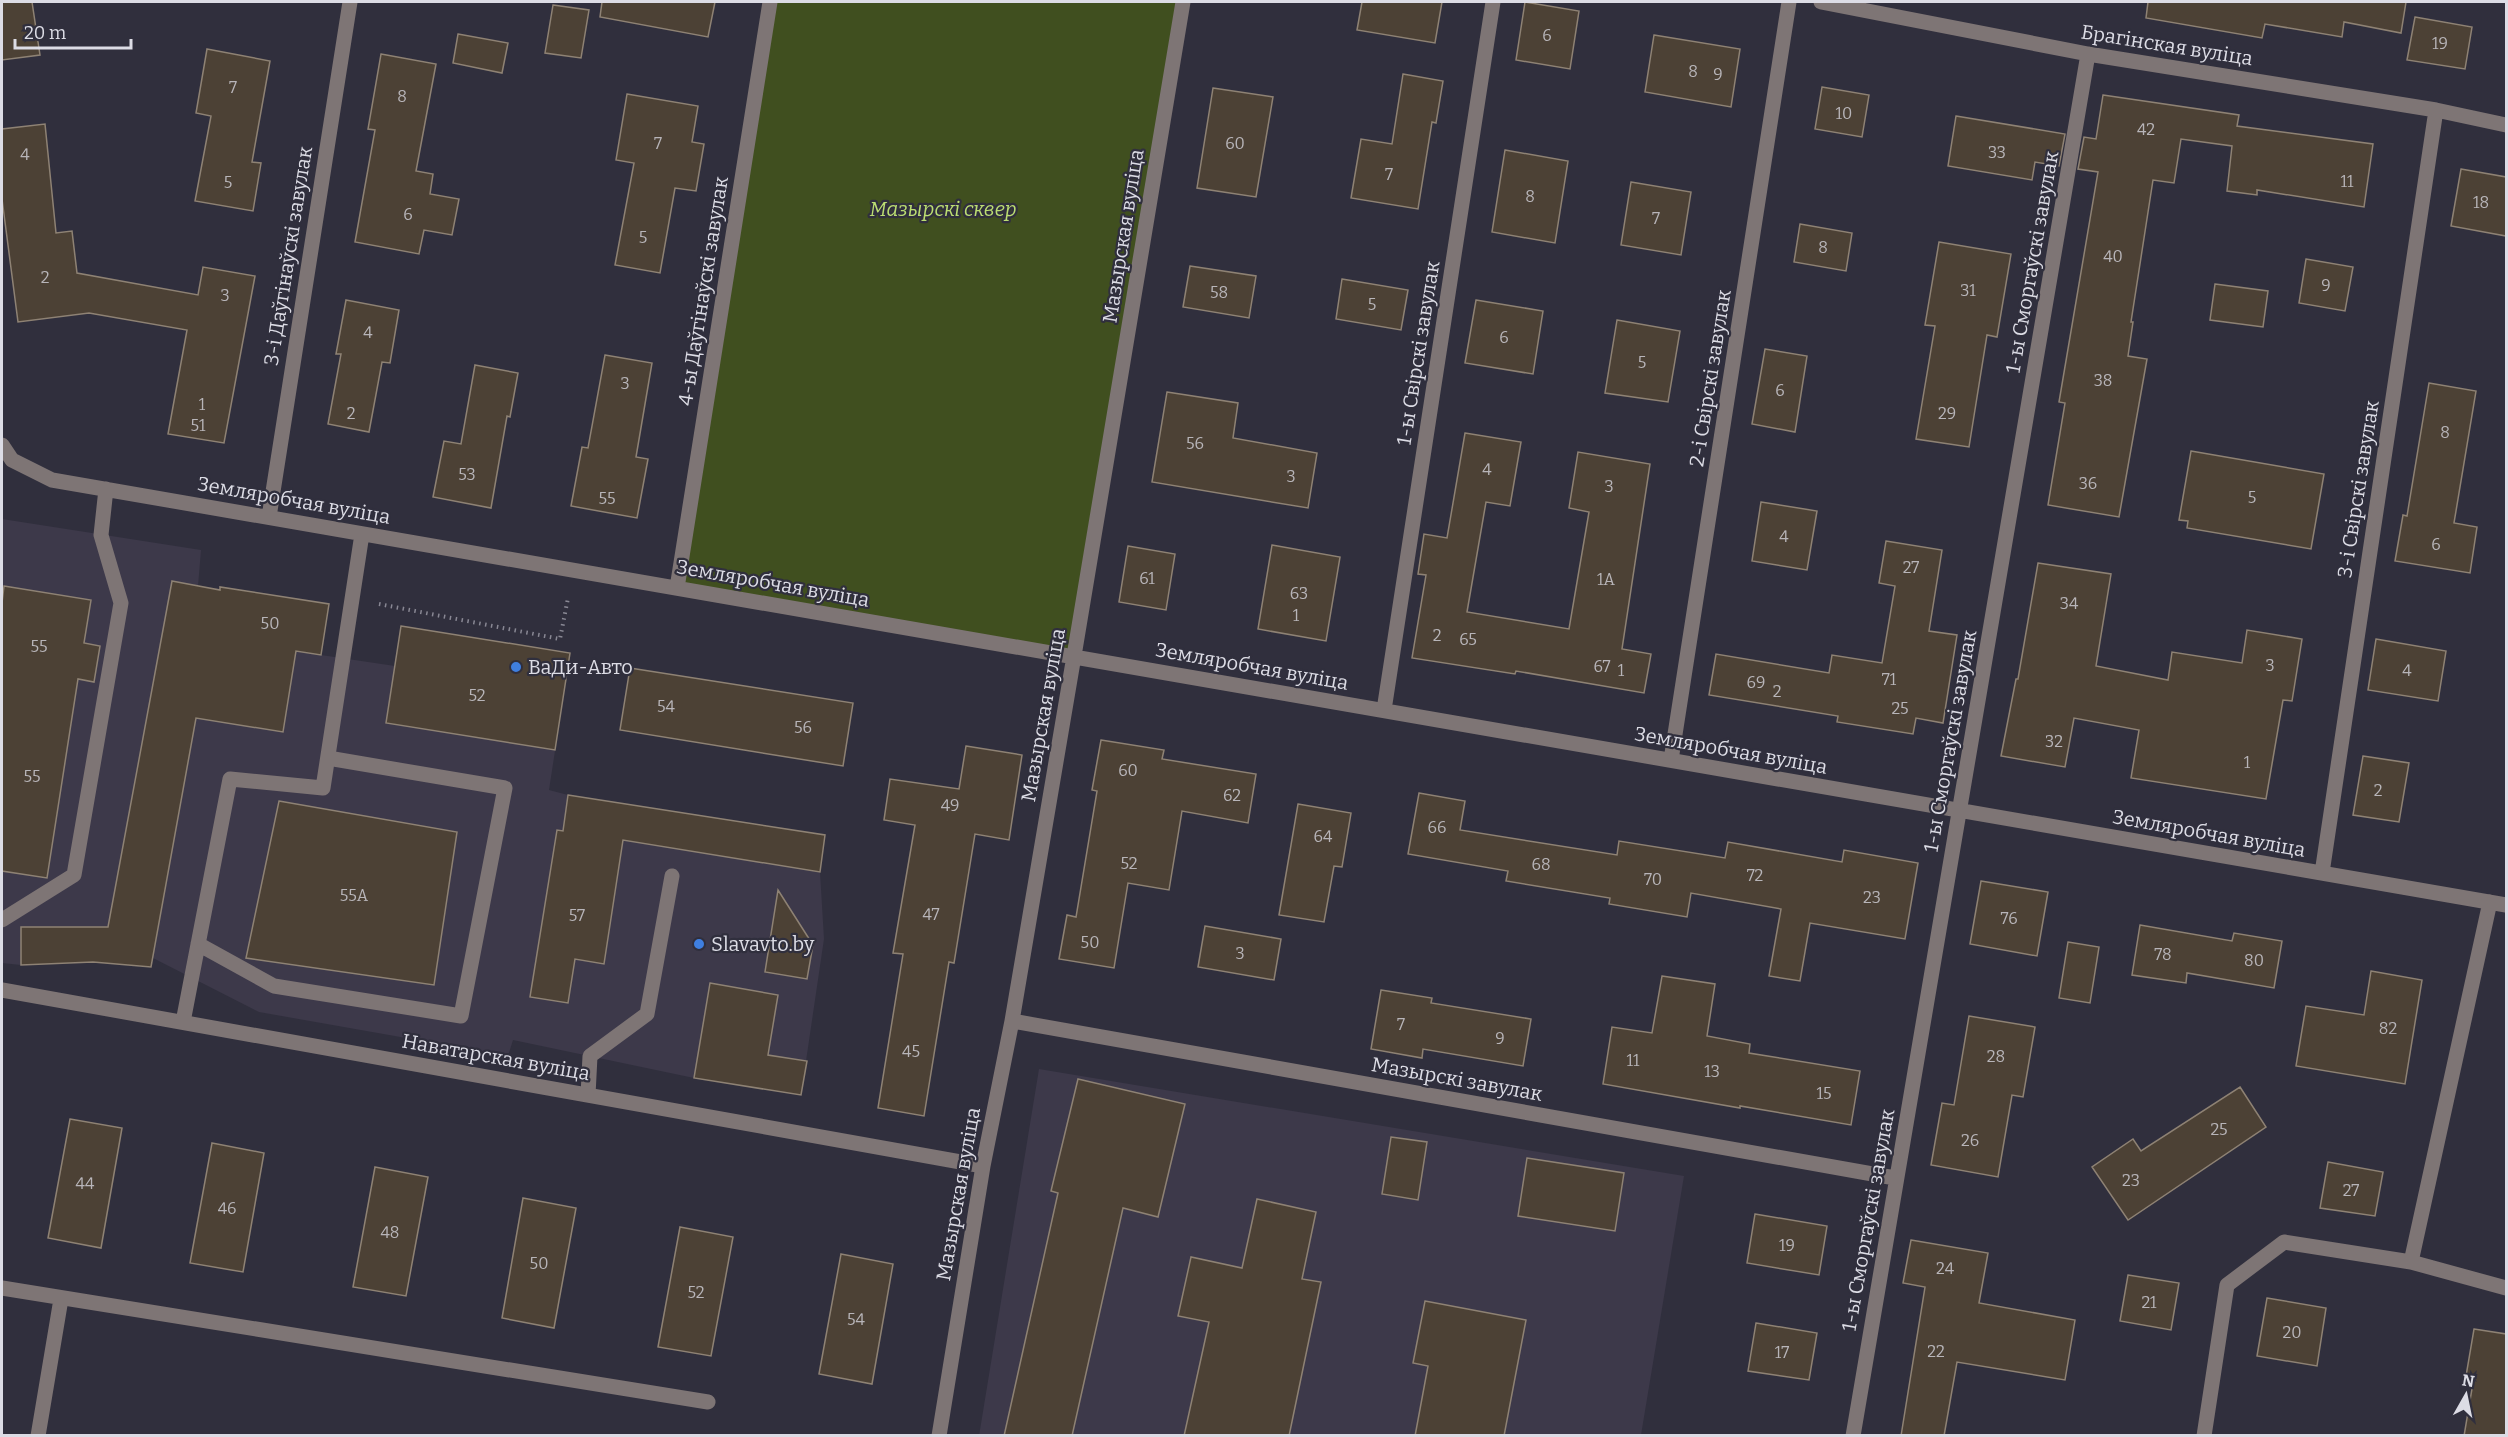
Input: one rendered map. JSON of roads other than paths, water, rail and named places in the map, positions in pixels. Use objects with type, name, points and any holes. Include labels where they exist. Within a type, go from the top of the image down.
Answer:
[{"type":"street","name":"3-і Даўгінаўскі завулак","points":[[268,517],[350,2]]},
{"type":"street","name":"4-ы Даўгінаўскі завулак","points":[[677,588],[770,2]]},
{"type":"street","name":"Мазырская вуліца","points":[[939,1436],[983,1166],[1012,1021],[1183,2]]},
{"type":"street","name":"1-ы Свірскі завулак","points":[[1384,710],[1493,2]]},
{"type":"street","name":"2-і Свірскі завулак","points":[[1671,760],[1790,2]]},
{"type":"street","name":"Брагінская вуліца","points":[[1821,2],[2088,54],[2436,110],[2506,125]]},
{"type":"street","name":"1-ы Сморгаўскі завулак","points":[[1853,1436],[1895,1178],[1960,811],[2088,54]]},
{"type":"street","name":"3-і Свірскі завулак","points":[[2322,873],[2436,110]]},
{"type":"street","name":"Земляробчая вуліца","points":[[2,445],[12,460],[52,480],[2506,905]]},
{"type":"street","points":[[2,920],[74,875],[121,603],[101,535],[106,489]]},
{"type":"street","points":[[183,1022],[230,779],[323,788],[362,534]]},
{"type":"street","points":[[198,944],[274,986],[461,1016],[505,788],[328,758]]},
{"type":"street","points":[[588,1095],[590,1056],[647,1014],[672,876]]},
{"type":"street","points":[[2411,1262],[2490,902]]},
{"type":"street","name":"Наватарская вуліца","points":[[2,990],[983,1166]]},
{"type":"street","name":"Мазырскі завулак","points":[[1012,1021],[1895,1178]]},
{"type":"street","points":[[2204,1436],[2227,1285],[2284,1242],[2411,1262],[2506,1288]]},
{"type":"street","points":[[2,1288],[708,1402]]},
{"type":"street","points":[[38,1436],[61,1299]]},
{"type":"place","name":"ВаДи-Авто","points":[[516,667]]},
{"type":"place","name":"Slavavto.by","points":[[699,944]]},
{"type":"park label","name":"Мазырскі сквер","points":[[943,209]]}]
